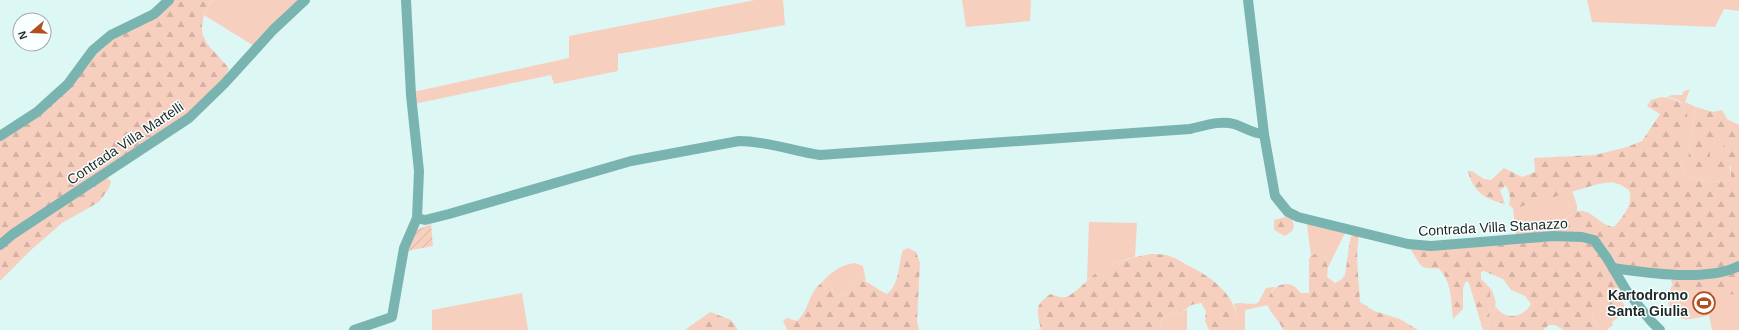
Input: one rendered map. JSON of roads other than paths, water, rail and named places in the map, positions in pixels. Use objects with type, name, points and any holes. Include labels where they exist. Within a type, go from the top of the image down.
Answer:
[{"type":"street","points":[[0,136],[37,112],[68,84],[93,50],[111,35],[154,14],[169,0]]},
{"type":"street","name":"Contrada Villa Martelli","points":[[0,245],[13,234],[188,118],[224,84],[273,30],[305,0]]},
{"type":"street","points":[[354,330],[392,317],[404,248],[417,218],[418,171],[411,95],[406,0]]},
{"type":"street","name":"Contrada Villa Stanazzo","points":[[1248,0],[1264,134],[1275,196],[1288,212],[1298,217],[1408,244],[1431,246],[1553,236],[1582,237],[1594,240],[1626,290],[1660,330]]},
{"type":"street","points":[[417,218],[425,220],[449,214],[631,161],[739,141],[753,141],[820,155],[1190,129],[1221,122],[1234,124],[1258,134],[1264,134]]},
{"type":"street","points":[[1613,268],[1647,273],[1700,274],[1732,270],[1739,266]]},
{"type":"place","name":"Kartodromo Santa Giulia","points":[[1704,303]]}]
